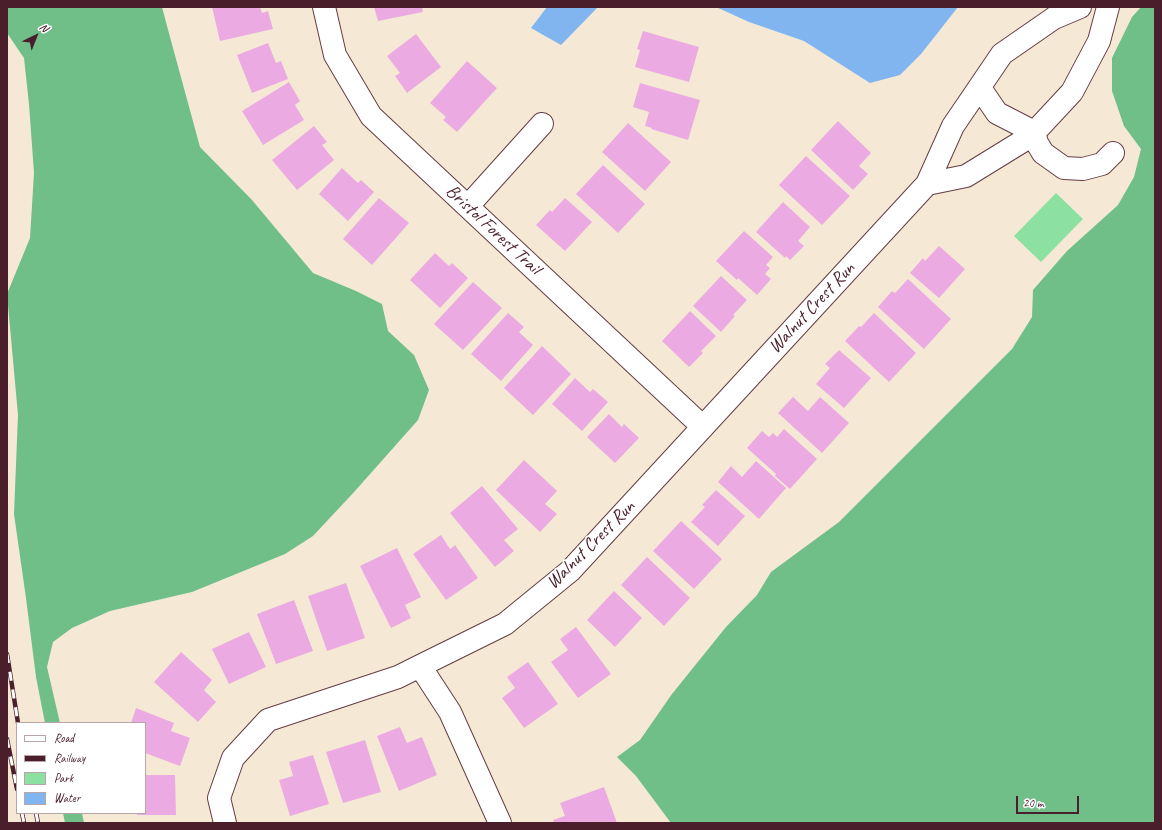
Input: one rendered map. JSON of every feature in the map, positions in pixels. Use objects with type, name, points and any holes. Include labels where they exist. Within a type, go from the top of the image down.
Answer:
[{"type":"street","name":"Bristol Forest Trail","points":[[324,7],[335,55],[371,116],[703,427]]},
{"type":"street","name":"Walnut Crest Run","points":[[225,823],[219,798],[233,758],[268,720],[398,677],[505,624],[570,571],[927,184],[953,126],[1002,54],[1054,18],[1080,7]]},
{"type":"street","points":[[927,184],[966,176],[1031,136],[1072,92],[1099,41],[1108,7]]},
{"type":"street","points":[[980,88],[997,113],[1034,132],[1037,143],[1043,153],[1064,168],[1083,169],[1102,164],[1113,153]]},
{"type":"street","points":[[468,206],[542,124]]},
{"type":"street","points":[[420,666],[450,712],[500,823]]},
{"type":"green space","points":[[7,7],[162,7],[200,147],[252,200],[313,273],[356,291],[382,304],[388,331],[414,355],[429,390],[418,420],[313,536],[285,554],[192,592],[110,611],[72,628],[53,642],[47,667],[60,722],[45,722],[36,677],[14,514],[18,415],[7,294],[30,238],[34,173],[24,58],[7,33]]},
{"type":"green space","points":[[1141,7],[1155,7],[1155,823],[671,823],[636,776],[617,757],[640,740],[672,694],[726,627],[757,595],[771,572],[839,522],[1012,349],[1032,317],[1033,290],[1067,251],[1118,205],[1134,177],[1141,149],[1124,126],[1112,91],[1112,58],[1132,17]]},
{"type":"green space","points":[[1056,193],[1083,219],[1041,262],[1014,236]]},
{"type":"green space","points":[[63,814],[82,814],[84,823],[65,823]]},
{"type":"water","points":[[547,7],[598,7],[561,45],[531,28]]},
{"type":"water","points":[[716,7],[958,7],[921,54],[900,75],[870,83],[804,41],[749,22]]},
{"type":"building","points":[[212,7],[260,7],[262,13],[268,11],[273,29],[220,41]]},
{"type":"building","points":[[374,7],[422,7],[423,12],[378,21]]},
{"type":"building","points":[[643,31],[699,47],[689,82],[635,67],[640,50],[637,49]]},
{"type":"building","points":[[416,34],[441,67],[407,93],[395,76],[400,73],[387,56]]},
{"type":"building","points":[[268,43],[276,63],[281,61],[288,79],[252,93],[237,55]]},
{"type":"building","points":[[467,61],[497,88],[457,132],[443,120],[446,117],[430,103]]},
{"type":"building","points":[[289,82],[300,101],[295,105],[304,120],[263,145],[242,111]]},
{"type":"building","points":[[640,83],[700,100],[688,140],[645,126],[649,112],[633,107]]},
{"type":"building","points":[[838,121],[871,153],[859,166],[868,174],[853,190],[811,150]]},
{"type":"building","points":[[628,123],[671,162],[645,191],[602,152]]},
{"type":"building","points":[[314,126],[327,142],[322,145],[334,160],[297,190],[272,160]]},
{"type":"building","points":[[806,156],[850,196],[822,225],[779,185]]},
{"type":"building","points":[[603,165],[645,204],[618,233],[576,194]]},
{"type":"building","points":[[342,168],[358,183],[361,180],[374,192],[348,221],[319,194]]},
{"type":"building","points":[[379,198],[409,223],[372,265],[343,239]]},
{"type":"building","points":[[565,198],[592,222],[565,251],[536,225],[550,210],[552,212]]},
{"type":"building","points":[[783,202],[810,227],[798,241],[804,246],[790,260],[786,256],[785,258],[756,232]]},
{"type":"building","points":[[744,231],[773,257],[766,265],[770,268],[765,274],[771,279],[757,295],[738,278],[737,280],[716,261]]},
{"type":"building","points":[[939,246],[965,269],[939,298],[910,273],[923,258],[925,261]]},
{"type":"building","points":[[435,253],[449,266],[452,263],[468,278],[440,308],[410,280]]},
{"type":"building","points":[[721,276],[747,300],[733,315],[735,316],[721,332],[693,306]]},
{"type":"building","points":[[908,279],[951,319],[924,349],[878,307],[892,291],[895,293]]},
{"type":"building","points":[[473,282],[502,308],[463,350],[434,324]]},
{"type":"building","points":[[690,311],[716,336],[701,351],[703,353],[689,367],[662,341]]},
{"type":"building","points":[[508,313],[524,327],[519,332],[533,345],[501,381],[471,354]]},
{"type":"building","points":[[874,313],[916,353],[889,382],[845,341]]},
{"type":"building","points":[[542,346],[571,374],[533,415],[504,388]]},
{"type":"building","points":[[839,350],[871,378],[844,408],[816,384],[830,368],[825,364]]},
{"type":"building","points":[[575,378],[590,392],[593,389],[608,402],[582,431],[552,404]]},
{"type":"building","points":[[793,397],[808,411],[820,397],[849,423],[822,453],[778,413]]},
{"type":"building","points":[[609,414],[622,427],[624,424],[639,438],[615,463],[587,437]]},
{"type":"building","points":[[784,429],[817,459],[790,489],[747,448],[762,431],[769,437],[773,433],[777,437]]},
{"type":"building","points":[[524,460],[557,491],[545,504],[557,514],[540,532],[496,490]]},
{"type":"building","points":[[756,461],[786,488],[759,519],[718,482],[731,466],[742,477]]},
{"type":"building","points":[[482,486],[518,529],[504,540],[514,551],[495,567],[450,513]]},
{"type":"building","points":[[716,490],[745,516],[718,546],[691,522],[705,507],[702,505]]},
{"type":"building","points":[[681,521],[722,559],[694,589],[653,551]]},
{"type":"building","points":[[441,535],[450,549],[455,545],[478,578],[446,600],[413,554]]},
{"type":"building","points":[[397,548],[421,597],[405,605],[411,618],[391,628],[360,566]]},
{"type":"building","points":[[647,557],[690,598],[664,626],[621,585]]},
{"type":"building","points":[[346,583],[365,638],[327,651],[308,596]]},
{"type":"building","points":[[614,591],[642,618],[615,647],[587,620]]},
{"type":"building","points":[[294,600],[313,651],[276,664],[257,614]]},
{"type":"building","points":[[576,627],[611,674],[578,698],[551,662],[568,650],[560,639]]},
{"type":"building","points":[[249,632],[266,667],[229,684],[212,649]]},
{"type":"building","points":[[181,652],[212,680],[204,690],[216,702],[198,722],[154,682]]},
{"type":"building","points":[[528,662],[558,704],[524,728],[502,698],[515,688],[507,677]]},
{"type":"building","points":[[136,708],[174,723],[171,731],[190,738],[180,766],[146,753],[146,722],[131,722]]},
{"type":"building","points":[[400,727],[407,743],[422,737],[437,775],[399,791],[377,736]]},
{"type":"building","points":[[365,740],[381,792],[343,803],[326,752]]},
{"type":"building","points":[[313,755],[329,804],[290,816],[279,780],[293,776],[289,762]]},
{"type":"building","points":[[146,775],[175,775],[176,815],[137,815],[146,814]]},
{"type":"building","points":[[604,787],[617,823],[554,823],[553,820],[565,816],[560,803]]},
{"type":"railway","points":[[7,654],[18,722]]},
{"type":"railway","points":[[7,739],[16,784]]},
{"type":"railway","points":[[22,814],[24,823]]},
{"type":"railway","points":[[36,814],[38,823]]}]
